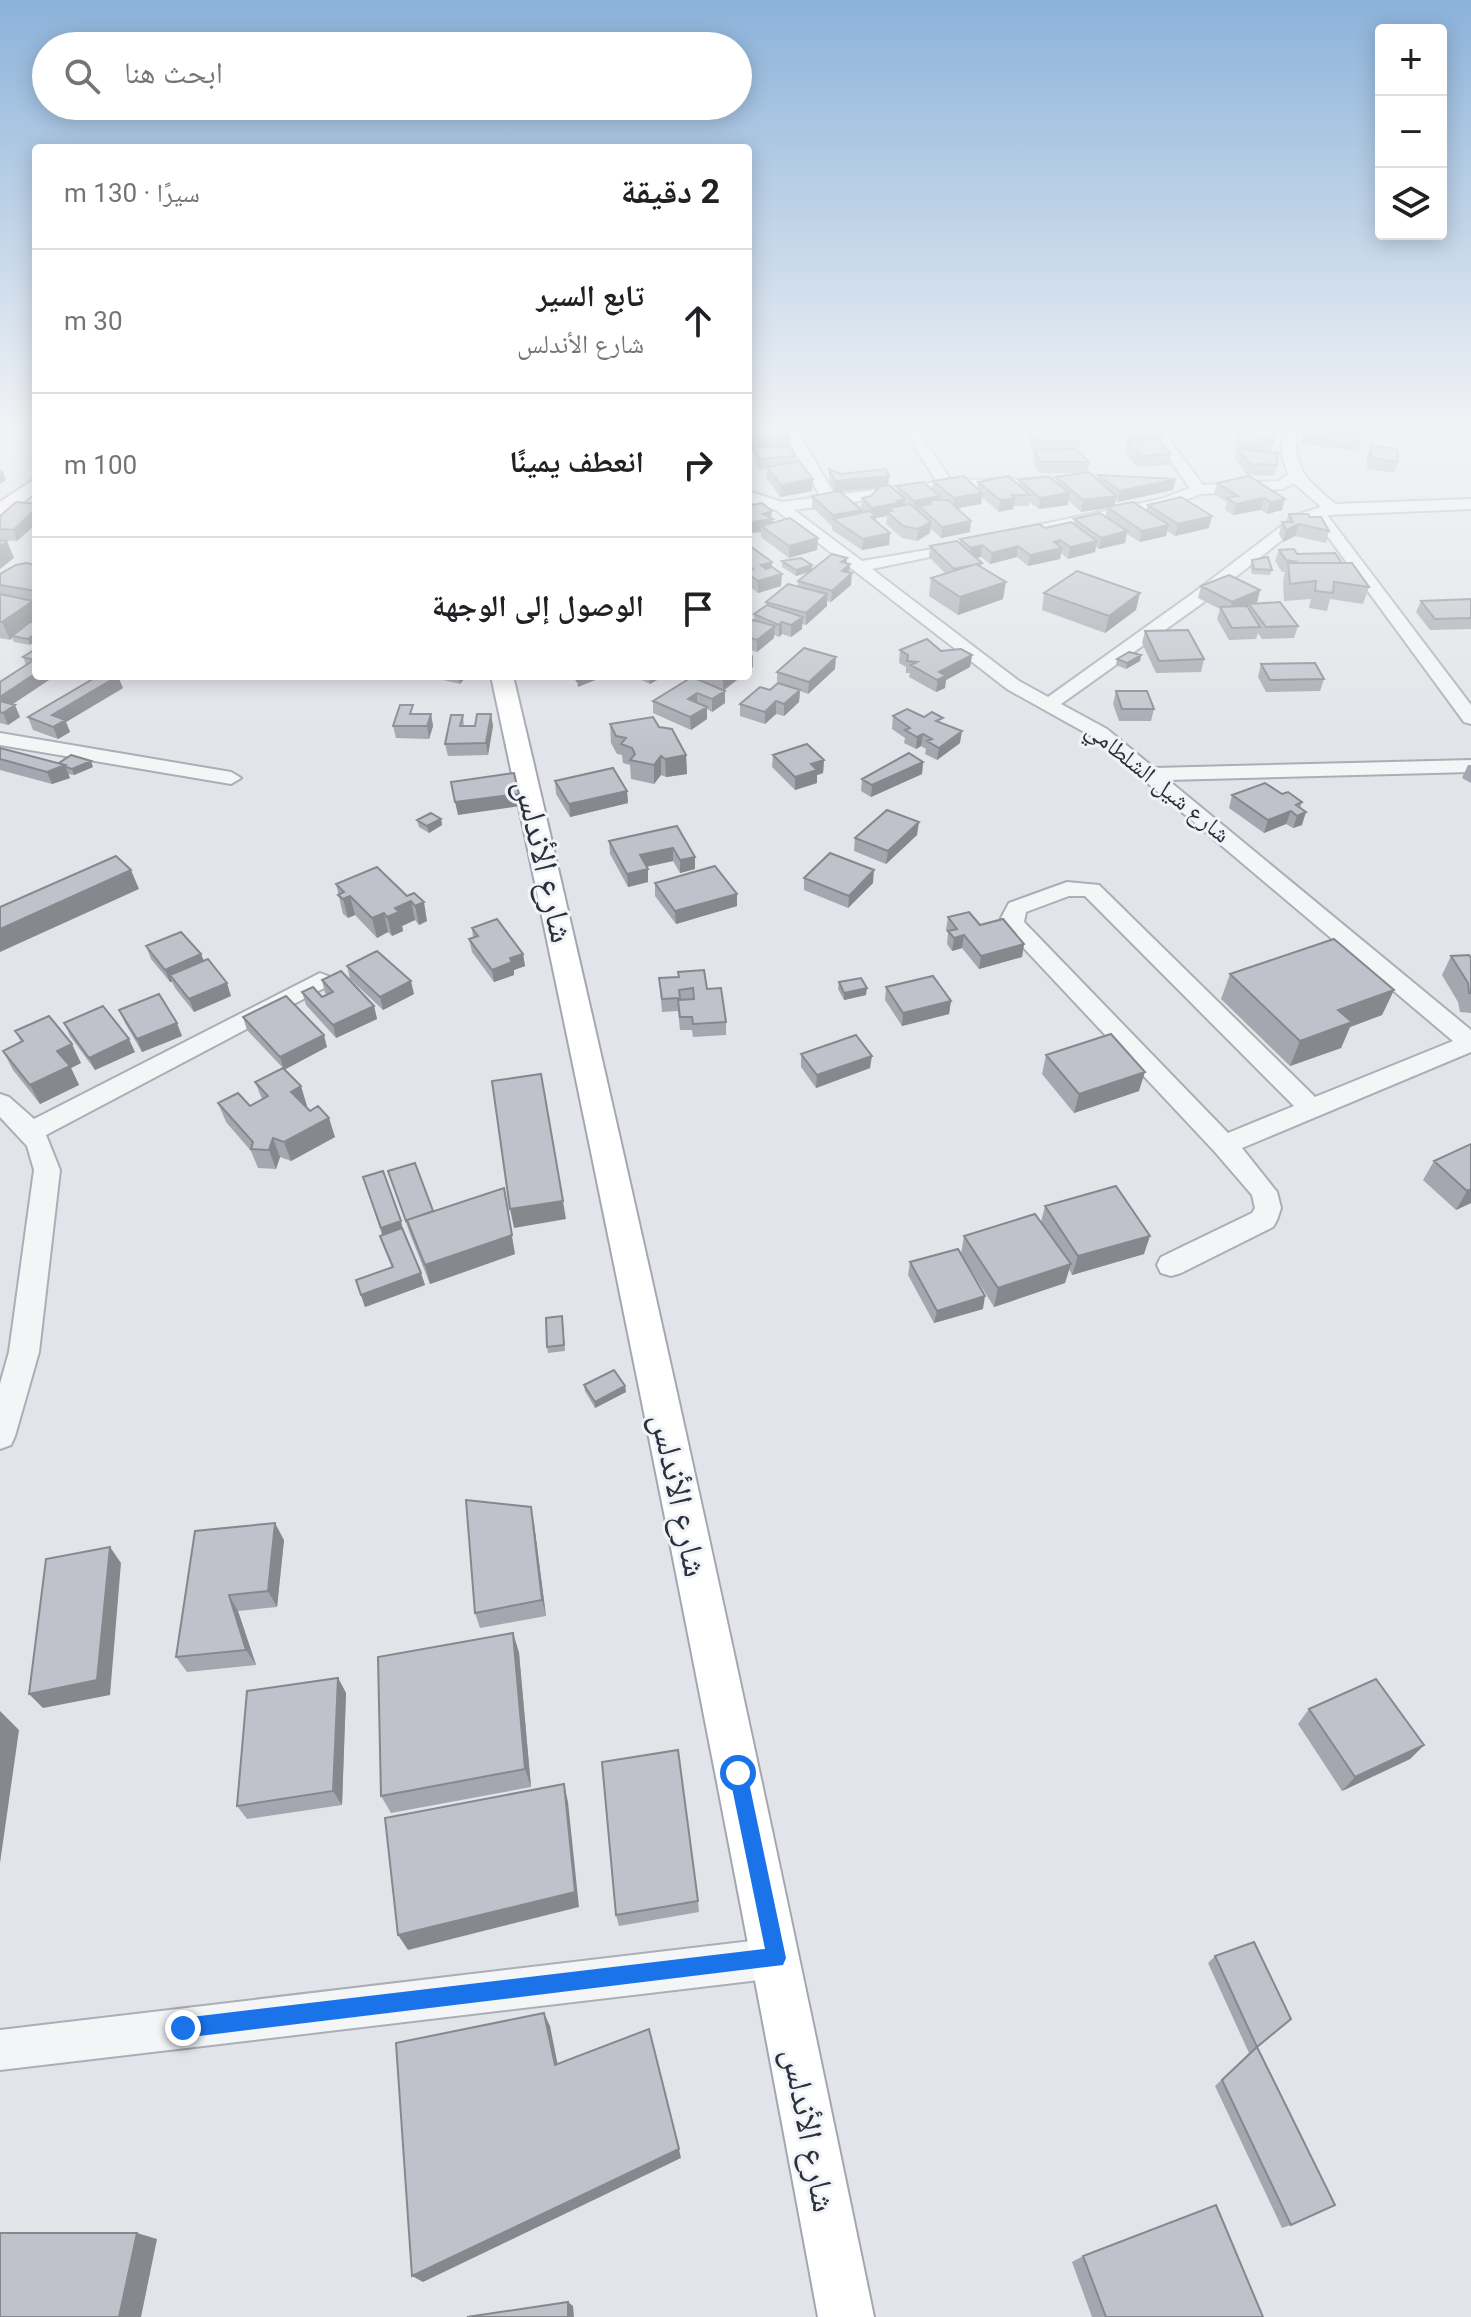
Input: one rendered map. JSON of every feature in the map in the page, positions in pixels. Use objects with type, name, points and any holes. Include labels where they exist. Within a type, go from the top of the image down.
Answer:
[{"type":"main road","name":"شارع الأندلس","points":[[503,680],[595,1083],[776,1958],[846,2317]]},
{"type":"street","name":"شارع شيل الشلطامي","points":[[816,534],[1013,685],[1077,717],[1153,774],[1471,1043]]},
{"type":"street","points":[[859,567],[1017,534]]},
{"type":"street","points":[[1048,705],[1198,598],[1279,534]]},
{"type":"street","points":[[1341,534],[1471,718]]},
{"type":"street","points":[[0,739],[231,778]]},
{"type":"street","points":[[1153,774],[1471,766]]},
{"type":"street","points":[[1171,1265],[1263,1220],[1268,1208],[1264,1192],[1224,1145],[1014,924],[1013,913],[1017,908],[1067,889],[1091,890],[1312,1109]]},
{"type":"street","points":[[31,1132],[320,981]]},
{"type":"street","points":[[1224,1145],[1471,1043]]},
{"type":"street","points":[[0,1103],[31,1132],[46,1157],[45,1190],[24,1352],[0,1436]]},
{"type":"street","points":[[0,2050],[776,1958]]},
{"type":"building","points":[[772,534],[813,534],[818,538],[789,546]]},
{"type":"building","points":[[856,534],[885,534],[863,539]]},
{"type":"building","points":[[986,534],[1088,534],[1097,541],[1070,547],[1060,540],[1054,542],[1062,548],[1030,555],[1018,546],[992,553],[982,545],[971,548],[960,539]]},
{"type":"building","points":[[957,541],[982,563],[954,569],[930,546]]},
{"type":"building","points":[[752,547],[772,562],[761,565],[766,569],[772,567],[782,574],[758,581],[752,577]]},
{"type":"building","points":[[1294,549],[1297,554],[1335,553],[1342,563],[1290,563],[1298,562],[1286,560],[1279,550]]},
{"type":"building","points":[[832,554],[847,558],[841,562],[850,564],[842,571],[852,573],[832,591],[798,581]]},
{"type":"building","points":[[1268,557],[1272,570],[1254,569],[1252,560]]},
{"type":"building","points":[[801,558],[812,565],[796,570],[782,561]]},
{"type":"building","points":[[1288,563],[1352,563],[1369,587],[1334,582],[1333,593],[1315,591],[1316,581],[1290,584]]},
{"type":"building","points":[[32,564],[32,590],[0,585],[0,574],[16,565]]},
{"type":"building","points":[[976,564],[1006,582],[960,597],[931,578]]},
{"type":"building","points":[[1077,571],[1140,593],[1109,616],[1044,593]]},
{"type":"building","points":[[1229,575],[1260,590],[1232,602],[1201,586]]},
{"type":"building","points":[[788,584],[827,594],[806,613],[766,602]]},
{"type":"building","points":[[0,594],[32,601],[2,622]]},
{"type":"building","points":[[1471,599],[1471,618],[1435,619],[1421,601]]},
{"type":"building","points":[[1280,602],[1298,626],[1266,627],[1249,604]]},
{"type":"building","points":[[767,605],[803,617],[791,625],[782,622],[779,625],[754,614]]},
{"type":"building","points":[[1247,606],[1260,627],[1232,628],[1220,607]]},
{"type":"building","points":[[752,621],[775,626],[757,640],[752,638]]},
{"type":"building","points":[[32,622],[32,636],[28,639],[12,636]]},
{"type":"building","points":[[1188,630],[1204,659],[1159,661],[1145,631]]},
{"type":"building","points":[[927,639],[941,651],[961,649],[972,655],[939,672],[946,676],[937,680],[911,665],[917,662],[907,661],[908,655],[900,650]]},
{"type":"building","points":[[804,648],[836,657],[809,682],[777,672]]},
{"type":"building","points":[[1129,652],[1141,655],[1127,663],[1117,659]]},
{"type":"building","points":[[32,661],[32,676],[0,697],[0,682]]},
{"type":"building","points":[[1315,663],[1324,679],[1270,680],[1261,664]]},
{"type":"building","points":[[91,680],[111,680],[52,715],[65,720],[53,727],[28,717]]},
{"type":"building","points":[[687,680],[699,680],[725,691],[712,699],[697,693],[688,699],[707,707],[690,717],[653,701]]},
{"type":"building","points":[[778,683],[800,690],[784,704],[776,701],[765,712],[740,704],[760,687],[770,690]]},
{"type":"building","points":[[1116,691],[1147,691],[1154,709],[1122,709]]},
{"type":"building","points":[[0,701],[15,705],[3,713],[0,712]]},
{"type":"building","points":[[400,705],[413,705],[410,714],[431,714],[427,726],[393,726]]},
{"type":"building","points":[[907,709],[924,717],[932,712],[943,718],[936,721],[962,731],[939,748],[927,741],[932,739],[923,734],[917,737],[905,730],[910,728],[893,716]]},
{"type":"building","points":[[477,714],[491,714],[486,743],[445,744],[451,715],[463,715],[460,726],[475,726]]},
{"type":"building","points":[[653,717],[659,727],[672,729],[686,755],[665,759],[661,756],[654,765],[630,760],[635,754],[632,748],[621,744],[626,738],[616,736],[610,724]]},
{"type":"building","points":[[807,744],[824,760],[811,764],[817,770],[795,777],[773,755]]},
{"type":"building","points":[[0,748],[65,765],[47,772],[0,759]]},
{"type":"building","points":[[909,753],[923,762],[872,785],[862,779]]},
{"type":"building","points":[[71,755],[91,761],[72,769],[59,763]]},
{"type":"building","points":[[613,768],[627,791],[569,804],[555,781]]},
{"type":"building","points":[[514,773],[519,794],[455,802],[451,782]]},
{"type":"building","points":[[1265,783],[1282,794],[1288,792],[1302,802],[1296,805],[1306,812],[1297,816],[1291,811],[1268,820],[1232,795]]},
{"type":"building","points":[[887,810],[919,822],[888,851],[855,838]]},
{"type":"building","points":[[431,813],[441,819],[427,826],[417,820]]},
{"type":"building","points":[[677,826],[695,857],[680,860],[673,848],[640,855],[648,869],[627,874],[609,841]]},
{"type":"building","points":[[830,853],[874,870],[849,896],[804,878]]},
{"type":"building","points":[[116,856],[131,870],[0,929],[0,907]]},
{"type":"building","points":[[715,866],[737,894],[675,911],[655,883]]},
{"type":"building","points":[[377,867],[407,896],[414,893],[424,902],[415,906],[411,901],[395,908],[399,912],[372,918],[350,896],[343,899],[338,895],[344,892],[336,884]]},
{"type":"building","points":[[969,912],[980,925],[1003,919],[1024,944],[981,956],[964,935],[954,938],[948,931],[957,929],[948,917]]},
{"type":"building","points":[[497,919],[523,954],[510,958],[512,962],[492,970],[469,939],[478,936],[472,928]]},
{"type":"building","points":[[181,932],[201,954],[165,970],[146,946]]},
{"type":"building","points":[[1334,939],[1394,990],[1338,1010],[1352,1022],[1300,1041],[1230,974]]},
{"type":"building","points":[[377,951],[411,981],[380,997],[347,966]]},
{"type":"building","points":[[1469,955],[1471,958],[1471,993],[1451,956]]},
{"type":"building","points":[[208,959],[227,983],[189,999],[170,975]]},
{"type":"building","points":[[704,970],[707,989],[721,988],[726,1022],[693,1024],[692,1017],[680,1017],[678,1000],[694,999],[693,988],[679,990],[680,998],[662,999],[659,978],[679,977],[678,972]]},
{"type":"building","points":[[341,971],[374,1006],[333,1025],[302,992],[313,987],[322,997],[333,992],[322,980]]},
{"type":"building","points":[[933,976],[951,1001],[903,1013],[886,987]]},
{"type":"building","points":[[861,978],[867,988],[844,993],[839,982]]},
{"type":"building","points":[[159,994],[177,1023],[137,1039],[119,1010]]},
{"type":"building","points":[[286,996],[324,1035],[280,1057],[243,1017]]},
{"type":"building","points":[[103,1006],[129,1039],[89,1058],[64,1023]]},
{"type":"building","points":[[49,1016],[72,1044],[57,1051],[70,1066],[30,1085],[3,1051],[23,1041],[15,1031]]},
{"type":"building","points":[[1111,1034],[1145,1072],[1079,1094],[1046,1055]]},
{"type":"building","points":[[856,1035],[872,1056],[817,1075],[801,1054]]},
{"type":"building","points":[[283,1068],[301,1086],[291,1092],[310,1111],[318,1106],[329,1118],[284,1142],[273,1138],[269,1150],[251,1149],[253,1142],[218,1103],[238,1093],[250,1106],[268,1096],[255,1082]]},
{"type":"building","points":[[541,1074],[563,1201],[510,1209],[492,1081]]},
{"type":"building","points":[[1471,1144],[1471,1189],[1467,1191],[1434,1161]]},
{"type":"building","points":[[415,1163],[433,1211],[406,1221],[388,1171]]},
{"type":"building","points":[[383,1171],[401,1221],[381,1228],[363,1177]]},
{"type":"building","points":[[1116,1186],[1150,1236],[1078,1256],[1045,1206]]},
{"type":"building","points":[[504,1188],[512,1235],[425,1265],[407,1220]]},
{"type":"building","points":[[1035,1214],[1071,1264],[998,1288],[964,1236]]},
{"type":"building","points":[[402,1228],[421,1273],[361,1295],[356,1280],[393,1267],[380,1236]]},
{"type":"building","points":[[958,1249],[985,1296],[937,1311],[910,1262]]},
{"type":"building","points":[[562,1316],[564,1345],[547,1347],[546,1318]]},
{"type":"building","points":[[614,1370],[625,1386],[595,1402],[584,1385]]},
{"type":"building","points":[[466,1500],[531,1507],[542,1600],[475,1613]]},
{"type":"building","points":[[275,1523],[268,1591],[229,1595],[246,1650],[176,1657],[195,1531]]},
{"type":"building","points":[[110,1547],[97,1680],[29,1694],[46,1559]]},
{"type":"building","points":[[513,1633],[525,1769],[381,1796],[378,1657]]},
{"type":"building","points":[[338,1678],[333,1791],[237,1806],[247,1691]]},
{"type":"building","points":[[1376,1679],[1424,1745],[1355,1777],[1309,1709]]},
{"type":"building","points":[[678,1750],[698,1901],[616,1915],[602,1762]]},
{"type":"building","points":[[564,1784],[575,1892],[398,1935],[385,1818]]},
{"type":"building","points":[[1254,1942],[1291,2019],[1257,2047],[1215,1956]]},
{"type":"building","points":[[544,2013],[555,2065],[649,2029],[679,2149],[412,2276],[396,2043]]},
{"type":"building","points":[[1257,2047],[1335,2205],[1291,2225],[1222,2080]]},
{"type":"building","points":[[1216,2205],[1263,2317],[1106,2317],[1083,2256]]},
{"type":"building","points":[[0,2233],[137,2233],[119,2317],[0,2317]]},
{"type":"building","points":[[568,2302],[568,2317],[467,2317]]},
{"type":"route","points":[[183,2028],[776,1958],[738,1773]]}]
